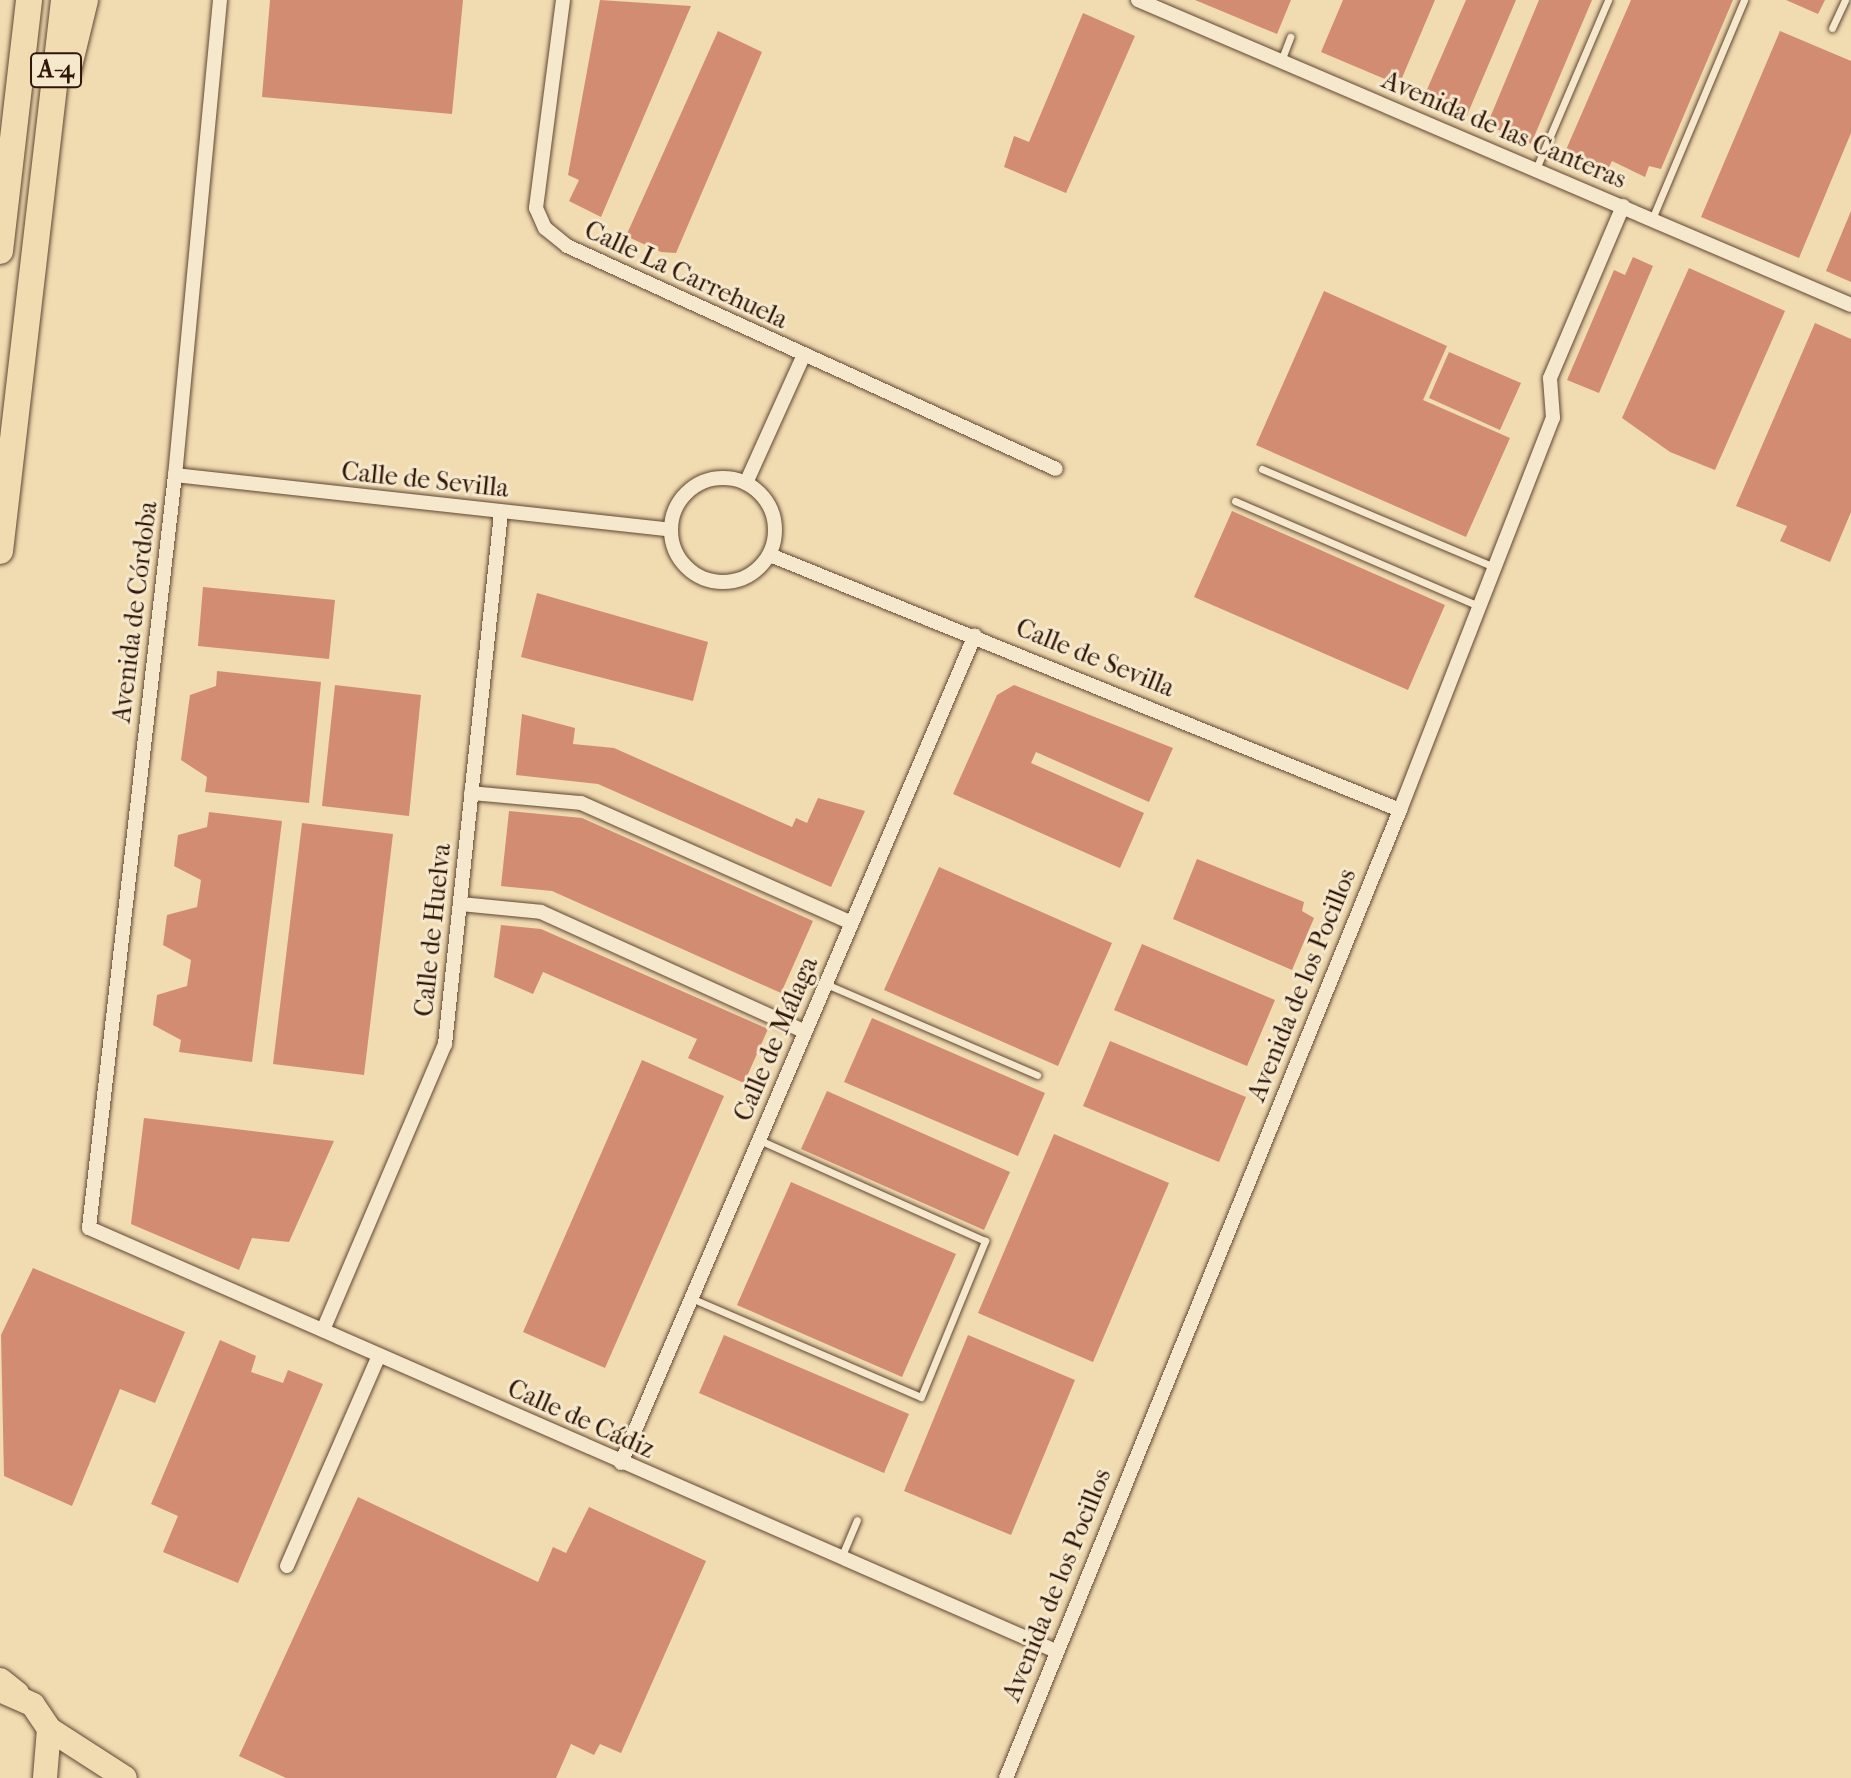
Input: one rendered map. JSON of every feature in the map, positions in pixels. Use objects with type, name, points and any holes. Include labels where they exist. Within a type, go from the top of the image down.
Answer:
[{"type":"highway","name":"A-4","points":[[0,251],[29,0]]},
{"type":"highway","name":"A-4","points":[[0,551],[64,0]]},
{"type":"highway","points":[[48,139],[85,0]]},
{"type":"main road","points":[[5,1688],[49,1729],[125,1778]]},
{"type":"main road","points":[[45,1778],[49,1729]]},
{"type":"street","name":"Avenida de Córdoba","points":[[89,1228],[175,475],[220,0]]},
{"type":"street","name":"Calle La Carrehuela","points":[[563,0],[536,208],[545,228],[567,246],[803,357],[1056,469]]},
{"type":"street","name":"Avenida de las Canteras","points":[[1138,0],[1851,305]]},
{"type":"street","name":"Avenida de los Pocillos","points":[[1006,1778],[1400,810],[1553,418],[1550,378],[1623,206]]},
{"type":"street","name":"Calle La Carrehuela","points":[[746,483],[803,357]]},
{"type":"street","name":"Calle de Sevilla","points":[[175,475],[670,530]]},
{"type":"street","points":[[719,478],[746,483],[771,509],[770,555],[744,579],[710,581],[681,562],[670,530],[690,489],[719,478]]},
{"type":"street","name":"Calle de Huelva","points":[[323,1330],[445,1044],[501,513]]},
{"type":"street","name":"Calle de Sevilla","points":[[770,555],[975,635],[1400,810]]},
{"type":"street","name":"Calle de Málaga","points":[[621,1463],[975,635]]},
{"type":"street","points":[[471,793],[581,803],[852,923]]},
{"type":"street","points":[[460,904],[541,912],[805,1032]]},
{"type":"street","name":"Calle de Cádiz","points":[[89,1228],[1056,1651]]},
{"type":"street","points":[[287,1566],[379,1355]]},
{"type":"lane","points":[[1536,169],[1608,0]]},
{"type":"lane","points":[[1652,219],[1744,0]]},
{"type":"lane","points":[[1832,28],[1845,0]]},
{"type":"lane","points":[[1281,61],[1290,37]]},
{"type":"lane","points":[[1262,469],[1494,567]]},
{"type":"lane","points":[[1235,501],[1479,606]]},
{"type":"lane","points":[[826,984],[1037,1075]]},
{"type":"lane","points":[[691,1297],[921,1397],[985,1241],[759,1140]]},
{"type":"lane","points":[[841,1558],[857,1520]]},
{"type":"building","points":[[270,0],[463,0],[452,114],[262,97]]},
{"type":"building","points":[[600,0],[691,6],[601,217],[569,201],[579,180],[568,175]]},
{"type":"building","points":[[1195,0],[1291,0],[1277,34]]},
{"type":"building","points":[[1343,0],[1435,0],[1399,85],[1321,52]]},
{"type":"building","points":[[1466,0],[1516,0],[1465,120],[1422,101]]},
{"type":"building","points":[[1539,0],[1592,0],[1531,144],[1487,125]]},
{"type":"building","points":[[1631,0],[1733,0],[1661,169],[1649,166],[1645,177],[1612,161],[1605,175],[1562,159]]},
{"type":"building","points":[[1786,0],[1825,0],[1818,14]]},
{"type":"building","points":[[1083,13],[1135,36],[1066,193],[1004,167],[1014,136],[1029,142]]},
{"type":"building","points":[[718,31],[762,52],[676,253],[661,252],[626,236]]},
{"type":"building","points":[[1780,31],[1851,61],[1851,133],[1799,258],[1701,217]]},
{"type":"building","points":[[1851,211],[1851,282],[1826,271]]},
{"type":"building","points":[[1633,257],[1653,266],[1599,393],[1567,380],[1614,270],[1625,275]]},
{"type":"building","points":[[1689,268],[1785,311],[1715,470],[1670,452],[1622,418]]},
{"type":"building","points":[[1324,291],[1447,346],[1423,400],[1510,438],[1466,537],[1256,445]]},
{"type":"building","points":[[1815,323],[1851,339],[1851,512],[1830,562],[1780,541],[1787,526],[1736,506]]},
{"type":"building","points":[[1449,352],[1521,383],[1500,430],[1429,398]]},
{"type":"building","points":[[1232,511],[1445,605],[1408,690],[1194,597]]},
{"type":"building","points":[[203,587],[335,600],[329,659],[198,646]]},
{"type":"building","points":[[537,593],[708,642],[693,701],[521,657]]},
{"type":"building","points":[[217,671],[321,682],[309,803],[205,792],[207,777],[181,760],[190,695],[216,686]]},
{"type":"building","points":[[335,685],[421,695],[409,816],[322,806]]},
{"type":"building","points":[[1014,685],[1173,748],[1149,802],[1036,752],[1031,763],[1144,813],[1120,868],[953,794],[997,695]]},
{"type":"building","points":[[522,714],[575,728],[573,744],[614,748],[792,827],[796,818],[807,823],[818,798],[865,811],[831,887],[598,784],[516,775]]},
{"type":"building","points":[[509,811],[582,818],[813,921],[781,993],[552,891],[501,886]]},
{"type":"building","points":[[209,812],[282,821],[252,1062],[179,1052],[181,1040],[153,1025],[157,995],[187,986],[191,960],[163,945],[167,915],[197,907],[201,880],[174,866],[178,835],[207,827]]},
{"type":"building","points":[[302,823],[393,834],[364,1075],[273,1064]]},
{"type":"building","points":[[1197,859],[1304,902],[1302,911],[1314,918],[1292,970],[1173,919]]},
{"type":"building","points":[[939,867],[1112,943],[1058,1066],[884,990]]},
{"type":"building","points":[[501,925],[541,929],[768,1029],[744,1083],[688,1058],[697,1039],[543,972],[533,994],[494,977]]},
{"type":"building","points":[[1142,944],[1275,1000],[1247,1066],[1114,1010]]},
{"type":"building","points":[[872,1018],[1045,1093],[1018,1156],[844,1082]]},
{"type":"building","points":[[1110,1041],[1246,1097],[1219,1162],[1083,1106]]},
{"type":"building","points":[[642,1060],[724,1096],[605,1368],[523,1332]]},
{"type":"building","points":[[827,1091],[1010,1172],[984,1230],[801,1149]]},
{"type":"building","points":[[144,1118],[334,1141],[289,1242],[252,1238],[239,1270],[131,1224]]},
{"type":"building","points":[[1054,1134],[1169,1183],[1093,1362],[978,1313]]},
{"type":"building","points":[[791,1182],[956,1254],[902,1377],[737,1305]]},
{"type":"building","points":[[33,1268],[185,1332],[155,1403],[120,1389],[72,1506],[4,1476],[1,1335]]},
{"type":"building","points":[[724,1335],[909,1414],[884,1473],[699,1393]]},
{"type":"building","points":[[968,1335],[1075,1380],[1011,1535],[904,1491]]},
{"type":"building","points":[[220,1340],[256,1356],[251,1372],[283,1383],[288,1370],[323,1384],[238,1583],[163,1552],[178,1516],[151,1504]]},
{"type":"building","points":[[358,1497],[538,1582],[553,1547],[566,1553],[589,1507],[706,1561],[621,1753],[600,1744],[594,1755],[571,1744],[556,1778],[286,1778],[239,1756]]}]
